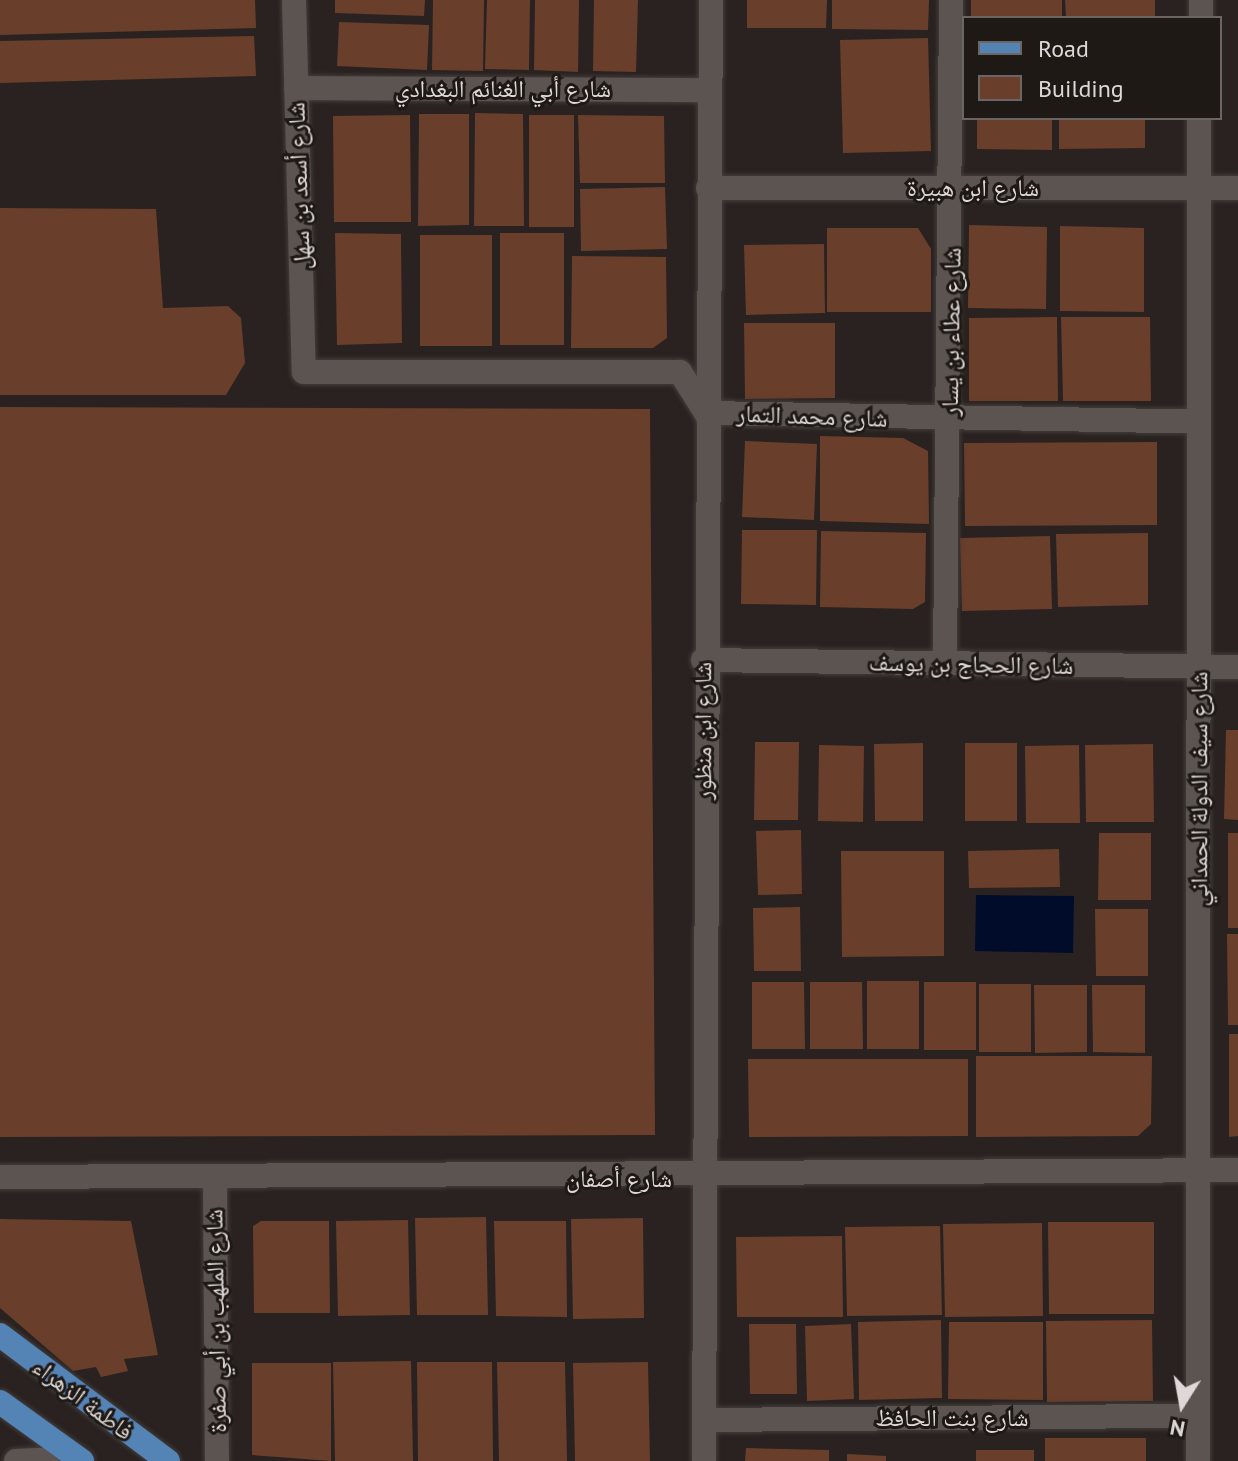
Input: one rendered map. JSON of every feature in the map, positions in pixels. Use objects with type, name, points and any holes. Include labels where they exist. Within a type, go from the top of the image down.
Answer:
[{"type":"main road","name":"فاطمة الزهراء","points":[[0,1335],[168,1461]]},
{"type":"main road","points":[[0,1402],[80,1459]]},
{"type":"street","name":"شارع أسعد بن سهل","points":[[294,0],[304,372]]},
{"type":"street","name":"شارع ابن منظور","points":[[704,1461],[706,1420],[701,1178],[703,660],[711,0]]},
{"type":"street","name":"شارع عطاء بن يسار","points":[[945,664],[951,421],[951,0]]},
{"type":"street","name":"شارع أبي الغنائم البغدادي","points":[[296,88],[710,90]]},
{"type":"street","name":"شارع سيف الدولة الحمداني","points":[[1198,1461],[1199,120]]},
{"type":"street","name":"شارع ابن هبيرة","points":[[708,188],[1238,188]]},
{"type":"street","name":"شارع محمد التمار","points":[[304,372],[680,372],[706,413],[951,421],[1198,422]]},
{"type":"street","name":"شارع الحجاج بن يوسف","points":[[703,660],[1238,667]]},
{"type":"street","name":"شارع أصفان","points":[[0,1177],[215,1181],[1238,1170]]},
{"type":"street","name":"شارع الملهب بن أبي صفرة","points":[[215,1181],[217,1461]]},
{"type":"street","name":"شارع بنت الحافظ","points":[[706,1420],[1198,1416]]},
{"type":"street","points":[[16,1461],[80,1459]]},
{"type":"water","points":[[976,895],[1074,896],[1073,953],[975,951]]},
{"type":"building","points":[[0,0],[255,0],[256,28],[0,35]]},
{"type":"building","points":[[335,0],[425,0],[424,16],[335,13]]},
{"type":"building","points":[[433,0],[484,0],[483,71],[432,70]]},
{"type":"building","points":[[487,0],[530,0],[529,70],[485,69]]},
{"type":"building","points":[[535,0],[579,0],[578,72],[534,70]]},
{"type":"building","points":[[594,0],[638,0],[636,72],[593,71]]},
{"type":"building","points":[[747,0],[827,0],[826,28],[747,28]]},
{"type":"building","points":[[832,0],[929,0],[928,30],[832,29]]},
{"type":"building","points":[[971,0],[1062,0],[1062,16],[971,16]]},
{"type":"building","points":[[1065,0],[1155,0],[1155,16],[1066,16]]},
{"type":"building","points":[[339,22],[429,25],[427,70],[337,66]]},
{"type":"building","points":[[254,36],[256,76],[0,83],[0,41]]},
{"type":"building","points":[[928,38],[931,151],[843,153],[840,40]]},
{"type":"building","points":[[475,113],[523,114],[524,226],[474,226]]},
{"type":"building","points":[[419,114],[469,114],[469,225],[418,226]]},
{"type":"building","points":[[410,115],[411,222],[334,222],[333,116]]},
{"type":"building","points":[[529,115],[574,115],[574,227],[529,227]]},
{"type":"building","points":[[578,115],[664,116],[665,183],[580,183]]},
{"type":"building","points":[[977,120],[1052,120],[1052,150],[977,149]]},
{"type":"building","points":[[1059,120],[1145,120],[1145,148],[1059,149]]},
{"type":"building","points":[[665,187],[667,249],[581,251],[580,189]]},
{"type":"building","points":[[0,208],[156,209],[163,308],[228,306],[241,318],[245,363],[226,395],[0,395]]},
{"type":"building","points":[[969,225],[1047,227],[1046,309],[968,308]]},
{"type":"building","points":[[1060,226],[1144,228],[1144,312],[1060,311]]},
{"type":"building","points":[[827,228],[918,228],[931,249],[931,312],[827,312]]},
{"type":"building","points":[[335,233],[401,234],[402,343],[337,345]]},
{"type":"building","points":[[500,233],[564,233],[564,345],[500,345]]},
{"type":"building","points":[[420,235],[492,235],[492,346],[420,346]]},
{"type":"building","points":[[824,244],[825,313],[746,315],[744,245]]},
{"type":"building","points":[[572,256],[666,257],[667,338],[653,348],[571,348]]},
{"type":"building","points":[[1057,317],[1058,401],[969,401],[969,318]]},
{"type":"building","points":[[1061,317],[1150,317],[1151,401],[1063,401]]},
{"type":"building","points":[[744,323],[835,323],[835,398],[745,399]]},
{"type":"building","points":[[0,407],[650,409],[655,1135],[0,1137]]},
{"type":"building","points":[[820,436],[903,438],[928,451],[929,524],[820,521]]},
{"type":"building","points":[[745,441],[817,444],[814,520],[742,517]]},
{"type":"building","points":[[1157,442],[1157,525],[965,526],[964,443]]},
{"type":"building","points":[[742,530],[817,530],[816,605],[741,604]]},
{"type":"building","points":[[821,531],[926,533],[925,602],[913,609],[820,607]]},
{"type":"building","points":[[1148,533],[1148,605],[1058,607],[1056,534]]},
{"type":"building","points":[[1050,536],[1052,609],[962,611],[960,538]]},
{"type":"building","points":[[1226,730],[1238,730],[1238,820],[1224,819]]},
{"type":"building","points":[[755,742],[799,742],[798,820],[754,820]]},
{"type":"building","points":[[923,743],[923,821],[875,821],[874,744]]},
{"type":"building","points":[[965,743],[1017,743],[1017,821],[965,821]]},
{"type":"building","points":[[1153,744],[1154,822],[1086,822],[1085,745]]},
{"type":"building","points":[[819,745],[864,746],[863,822],[818,821]]},
{"type":"building","points":[[1079,745],[1080,823],[1026,823],[1025,746]]},
{"type":"building","points":[[801,830],[802,894],[758,895],[756,831]]},
{"type":"building","points":[[1099,833],[1151,833],[1151,900],[1098,900]]},
{"type":"building","points":[[1228,833],[1238,833],[1238,928],[1228,928]]},
{"type":"building","points":[[1059,849],[1060,887],[969,888],[968,851]]},
{"type":"building","points":[[841,851],[944,851],[944,956],[842,957]]},
{"type":"building","points":[[800,907],[801,971],[754,971],[753,908]]},
{"type":"building","points":[[1095,909],[1148,909],[1148,976],[1096,976]]},
{"type":"building","points":[[1227,934],[1238,934],[1238,1025],[1228,1025]]},
{"type":"building","points":[[867,981],[919,981],[919,1049],[867,1049]]},
{"type":"building","points":[[752,982],[804,982],[805,1049],[752,1049]]},
{"type":"building","points":[[810,982],[862,982],[863,1049],[810,1049]]},
{"type":"building","points":[[924,982],[976,982],[976,1050],[924,1050]]},
{"type":"building","points":[[979,984],[1031,984],[1031,1052],[979,1052]]},
{"type":"building","points":[[1034,985],[1087,985],[1087,1052],[1035,1053]]},
{"type":"building","points":[[1092,985],[1145,985],[1145,1053],[1093,1052]]},
{"type":"building","points":[[1229,1034],[1238,1034],[1238,1136],[1229,1137]]},
{"type":"building","points":[[976,1056],[1152,1056],[1151,1124],[1138,1136],[976,1137]]},
{"type":"building","points":[[748,1059],[968,1059],[968,1136],[749,1137]]},
{"type":"building","points":[[486,1217],[488,1315],[417,1315],[415,1218]]},
{"type":"building","points":[[643,1218],[644,1318],[573,1319],[571,1219]]},
{"type":"building","points":[[0,1219],[131,1221],[158,1355],[124,1359],[128,1371],[101,1377],[96,1367],[73,1371],[0,1308]]},
{"type":"building","points":[[408,1220],[410,1315],[338,1316],[336,1221]]},
{"type":"building","points":[[261,1221],[329,1221],[330,1313],[254,1313],[253,1226]]},
{"type":"building","points":[[494,1221],[566,1221],[567,1317],[496,1316]]},
{"type":"building","points":[[1048,1222],[1154,1222],[1154,1314],[1049,1314]]},
{"type":"building","points":[[1042,1223],[1043,1316],[945,1317],[943,1224]]},
{"type":"building","points":[[940,1226],[942,1315],[847,1316],[845,1227]]},
{"type":"building","points":[[842,1236],[843,1317],[737,1317],[736,1237]]},
{"type":"building","points":[[941,1320],[942,1398],[859,1400],[858,1322]]},
{"type":"building","points":[[1152,1320],[1153,1401],[1047,1402],[1046,1321]]},
{"type":"building","points":[[949,1322],[1043,1322],[1043,1400],[948,1399]]},
{"type":"building","points":[[749,1324],[796,1324],[797,1394],[750,1394]]},
{"type":"building","points":[[851,1324],[854,1399],[807,1401],[805,1326]]},
{"type":"building","points":[[411,1361],[413,1461],[335,1461],[333,1362]]},
{"type":"building","points":[[417,1362],[492,1362],[493,1461],[418,1461]]},
{"type":"building","points":[[497,1362],[565,1362],[567,1461],[499,1461]]},
{"type":"building","points":[[648,1362],[650,1461],[575,1461],[573,1363]]},
{"type":"building","points":[[252,1363],[331,1363],[331,1461],[252,1455]]},
{"type":"building","points":[[1045,1438],[1146,1438],[1146,1461],[1045,1461]]},
{"type":"building","points":[[746,1448],[829,1450],[829,1461],[745,1461]]},
{"type":"building","points":[[976,1450],[1034,1450],[1034,1461],[976,1461]]},
{"type":"building","points":[[847,1454],[886,1456],[886,1461],[847,1461]]}]
